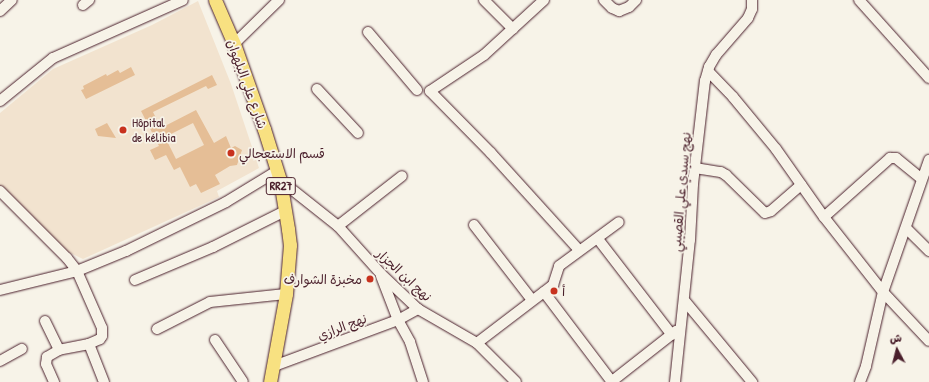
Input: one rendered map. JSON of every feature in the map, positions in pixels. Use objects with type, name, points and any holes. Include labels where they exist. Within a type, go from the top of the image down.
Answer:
[{"type":"main road","name":"شارع علي البلهوان","points":[[215,0],[234,44],[278,175],[290,245],[286,294],[270,382]]},
{"type":"street","points":[[0,11],[12,0]]},
{"type":"street","points":[[0,101],[57,56],[183,0]]},
{"type":"street","points":[[234,44],[279,0]]},
{"type":"street","points":[[484,0],[513,30]]},
{"type":"street","points":[[544,0],[484,55],[430,91],[491,153],[579,250]]},
{"type":"street","points":[[604,0],[615,11],[629,7],[636,0]]},
{"type":"street","name":"نهج سيدي علي القصيبي","points":[[675,382],[684,300],[695,168],[708,71],[716,55],[748,18],[752,9],[752,0]]},
{"type":"street","points":[[859,0],[929,78]]},
{"type":"street","points":[[368,32],[417,90]]},
{"type":"street","points":[[708,71],[764,134],[789,166],[824,217],[883,292],[929,341]]},
{"type":"street","points":[[317,89],[358,133]]},
{"type":"street","points":[[824,217],[892,158],[896,158],[922,179]]},
{"type":"street","points":[[860,382],[866,366],[883,292],[929,160]]},
{"type":"street","points":[[695,168],[726,174],[764,213],[771,211],[800,184]]},
{"type":"street","points":[[0,290],[77,271],[126,251],[278,175]]},
{"type":"street","name":"نهج ابن الجزار","points":[[278,175],[338,226],[381,274],[418,309],[477,343],[516,382]]},
{"type":"street","points":[[338,226],[402,176]]},
{"type":"street","points":[[0,191],[67,258],[77,271],[102,328],[101,338],[89,344],[59,350],[48,356],[45,361],[46,366],[54,382]]},
{"type":"street","points":[[135,280],[213,247],[285,211]]},
{"type":"street","points":[[477,343],[555,283],[559,266],[619,222]]},
{"type":"street","points":[[474,225],[532,300]]},
{"type":"street","points":[[906,228],[929,250]]},
{"type":"street","points":[[598,238],[672,334]]},
{"type":"street","points":[[381,274],[398,320],[410,342],[423,382]]},
{"type":"street","points":[[544,292],[612,382],[681,326]]},
{"type":"street","points":[[157,329],[210,302],[286,294]]},
{"type":"street","points":[[684,300],[752,382]]},
{"type":"street","name":"نهج الرازي","points":[[274,366],[398,320],[418,309]]},
{"type":"street","points":[[44,321],[59,350]]},
{"type":"street","points":[[215,340],[243,382]]},
{"type":"street","points":[[89,344],[104,382]]},
{"type":"street","points":[[0,361],[22,349]]},
{"type":"shaded area","name":"Hôpital de kélibia","points":[[198,1],[231,84],[259,168],[217,191],[219,197],[83,259],[60,248],[0,197],[0,113],[53,69],[152,25]]},
{"type":"building","points":[[131,67],[135,75],[86,99],[81,90],[84,89],[83,86],[106,74],[107,76],[118,70],[120,73]]},
{"type":"building","points":[[212,75],[217,85],[208,89],[206,86],[153,112],[161,128],[196,110],[214,143],[226,136],[231,148],[235,146],[242,150],[237,165],[230,166],[215,175],[220,184],[201,193],[196,184],[190,187],[180,167],[174,170],[166,155],[155,160],[150,150],[159,146],[141,111]],"holes":[[[193,123],[204,145],[176,159],[165,137]]]},
{"type":"building","points":[[107,123],[116,138],[98,136],[95,129]]},
{"type":"place","name":"Hôpital de kélibia","points":[[123,130]]},
{"type":"place","name":"قسم الاستعجالي","points":[[231,153]]},
{"type":"place","name":"مخبزة الشوارف","points":[[370,279]]},
{"type":"place","name":"أ","points":[[554,291]]}]
